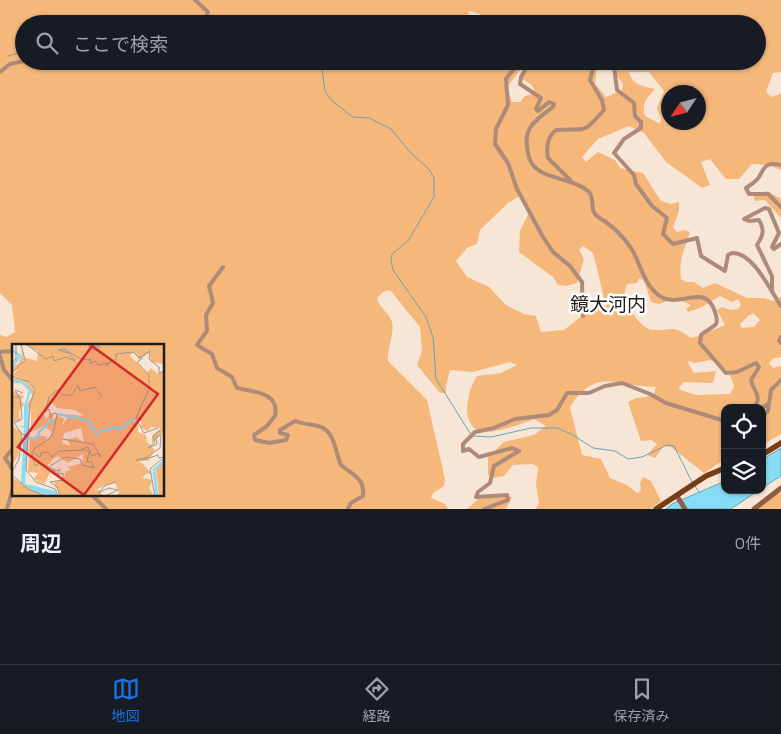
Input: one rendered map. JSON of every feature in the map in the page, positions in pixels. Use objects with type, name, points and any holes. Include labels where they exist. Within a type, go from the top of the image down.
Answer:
[{"type":"main road","points":[[766,452],[781,443]]},
{"type":"main road","points":[[656,509],[678,497],[711,473],[721,469]]},
{"type":"main road","points":[[754,509],[781,488]]},
{"type":"main road","points":[[678,497],[686,509]]},
{"type":"street","points":[[195,0],[208,12],[207,15]]},
{"type":"street","points":[[0,72],[10,64],[15,63]]},
{"type":"street","points":[[513,70],[506,79],[508,105],[496,129],[495,144],[508,163],[517,189],[543,237],[553,252],[570,266],[582,282],[583,316]]},
{"type":"street","points":[[525,70],[520,84],[540,98],[536,109],[538,111],[549,102],[554,104],[553,108],[533,122],[527,131],[527,148],[530,162],[542,172],[572,183],[589,192],[596,215],[621,234],[631,248],[645,279],[658,295],[669,301],[699,296],[708,301],[715,311],[717,320],[716,324],[701,335],[700,343],[726,373],[737,372],[756,363],[758,367],[751,380],[758,394],[759,400],[756,404]]},
{"type":"street","points":[[572,183],[548,158],[548,139],[556,130],[588,128],[604,110],[602,100],[590,80],[593,70]]},
{"type":"street","points":[[614,70],[617,90],[634,103],[635,116],[642,122],[641,128],[624,139],[614,153],[634,175],[636,184],[652,206],[667,218],[663,234],[673,244],[697,238],[701,256],[725,271],[728,255],[732,253],[741,254],[756,267],[781,306]]},
{"type":"street","points":[[781,165],[765,166],[761,169],[757,180],[746,188],[748,194],[768,194],[781,207]]},
{"type":"street","points":[[772,292],[772,276],[767,268],[766,260],[757,247],[763,236],[762,223],[759,220],[749,221],[744,219],[765,208],[769,209],[779,233],[772,247],[774,249],[781,244]]},
{"type":"street","points":[[223,267],[210,286],[213,303],[206,316],[207,331],[197,345],[212,354],[217,368],[232,377],[237,388],[265,393],[275,405],[275,416],[266,427],[254,435],[253,437],[256,440],[269,443],[286,440],[288,435],[280,433],[280,430],[295,421],[316,425],[327,432],[333,439],[341,465],[356,474],[361,480],[364,496],[351,503],[348,509]]},
{"type":"street","points":[[781,337],[781,343]]},
{"type":"street","points":[[0,356],[4,370],[12,380]]},
{"type":"street","points":[[766,415],[771,390],[781,380]]},
{"type":"street","points":[[484,509],[508,500],[507,494],[476,497],[478,492],[490,483],[494,466],[519,450],[512,448],[479,457],[470,449],[463,450],[463,444],[475,432],[494,428],[515,419],[549,415],[556,410],[567,393],[589,393],[622,383],[650,394],[666,403],[721,420]]},
{"type":"street","points":[[12,449],[4,458],[12,469]]},
{"type":"street","points":[[7,509],[12,491]]},
{"type":"street","points":[[94,497],[106,509]]},
{"type":"shaded area","points":[[0,0],[781,0],[781,72],[773,73],[766,92],[772,97],[781,93],[781,170],[767,165],[752,164],[739,179],[726,179],[710,159],[701,162],[710,185],[702,188],[666,162],[644,133],[629,126],[598,139],[582,157],[586,162],[598,152],[615,160],[620,168],[643,173],[661,201],[671,204],[679,202],[679,211],[673,227],[677,232],[685,230],[690,232],[681,261],[681,279],[686,282],[694,282],[703,288],[715,283],[747,298],[764,298],[773,301],[781,297],[781,357],[774,358],[769,363],[773,368],[781,366],[781,434],[766,443],[766,404],[721,404],[721,462],[704,473],[671,447],[664,446],[655,458],[647,455],[657,444],[651,440],[641,441],[628,402],[636,398],[653,396],[656,387],[608,382],[599,383],[589,387],[580,394],[570,407],[582,455],[601,459],[610,478],[627,485],[637,493],[641,491],[640,483],[643,477],[651,481],[661,501],[650,509],[536,509],[539,503],[536,485],[538,467],[533,464],[513,465],[504,476],[493,478],[488,475],[488,457],[504,442],[534,435],[546,426],[534,419],[492,432],[485,432],[473,427],[469,421],[467,414],[468,397],[477,376],[501,373],[517,365],[510,362],[473,372],[450,370],[446,393],[440,393],[417,365],[422,351],[420,327],[390,290],[383,292],[377,298],[380,305],[389,315],[393,326],[388,361],[427,400],[445,479],[444,486],[433,493],[431,498],[445,504],[448,509],[0,509],[0,335],[6,337],[15,332],[12,305],[0,293]],"holes":[[[521,195],[530,210],[520,231],[519,252],[553,277],[558,285],[567,286],[577,283],[584,259],[579,250],[583,246],[593,253],[606,306],[588,311],[564,330],[541,332],[536,316],[524,314],[506,305],[489,287],[467,277],[456,261],[467,248],[477,244],[480,230],[508,203]],[[639,278],[644,281],[651,302],[659,304],[675,298],[691,305],[686,309],[688,312],[702,307],[720,296],[732,302],[738,299],[741,305],[738,309],[731,310],[722,307],[717,310],[725,325],[691,338],[672,329],[649,329],[636,318],[623,299],[627,284],[637,283]],[[754,314],[760,320],[754,327],[742,328],[740,324],[749,315]],[[710,360],[720,364],[731,377],[734,387],[730,394],[696,395],[678,389],[684,382],[713,383],[716,371],[694,373],[687,361],[695,363]]]},
{"type":"shaded area","points":[[661,98],[661,119],[657,108]]},
{"type":"shaded area","points":[[767,191],[781,199],[781,218],[765,200],[755,201],[753,195]]},
{"type":"shaded area","points":[[781,493],[781,509],[752,509]]},
{"type":"shaded area","points":[[489,494],[512,497],[506,509],[467,509],[481,497]]},
{"type":"water","points":[[781,448],[781,476],[766,485],[766,457]]},
{"type":"water","points":[[721,483],[721,494],[753,494],[731,509],[666,509],[672,504]]},
{"type":"waterway","points":[[8,56],[15,54]]},
{"type":"waterway","points":[[322,70],[325,91],[332,101],[353,117],[369,118],[391,129],[411,153],[429,169],[434,178],[434,197],[408,241],[392,254],[391,262],[393,270],[426,317],[433,337],[436,379],[470,433]]},
{"type":"waterway","points":[[473,436],[491,437],[531,428],[557,428],[573,435],[593,448],[615,451],[628,459],[642,457],[667,445],[674,446],[692,482]]},
{"type":"waterway","points":[[694,485],[699,492]]},
{"type":"district","name":"鏡大河内","points":[[608,304]]}]
